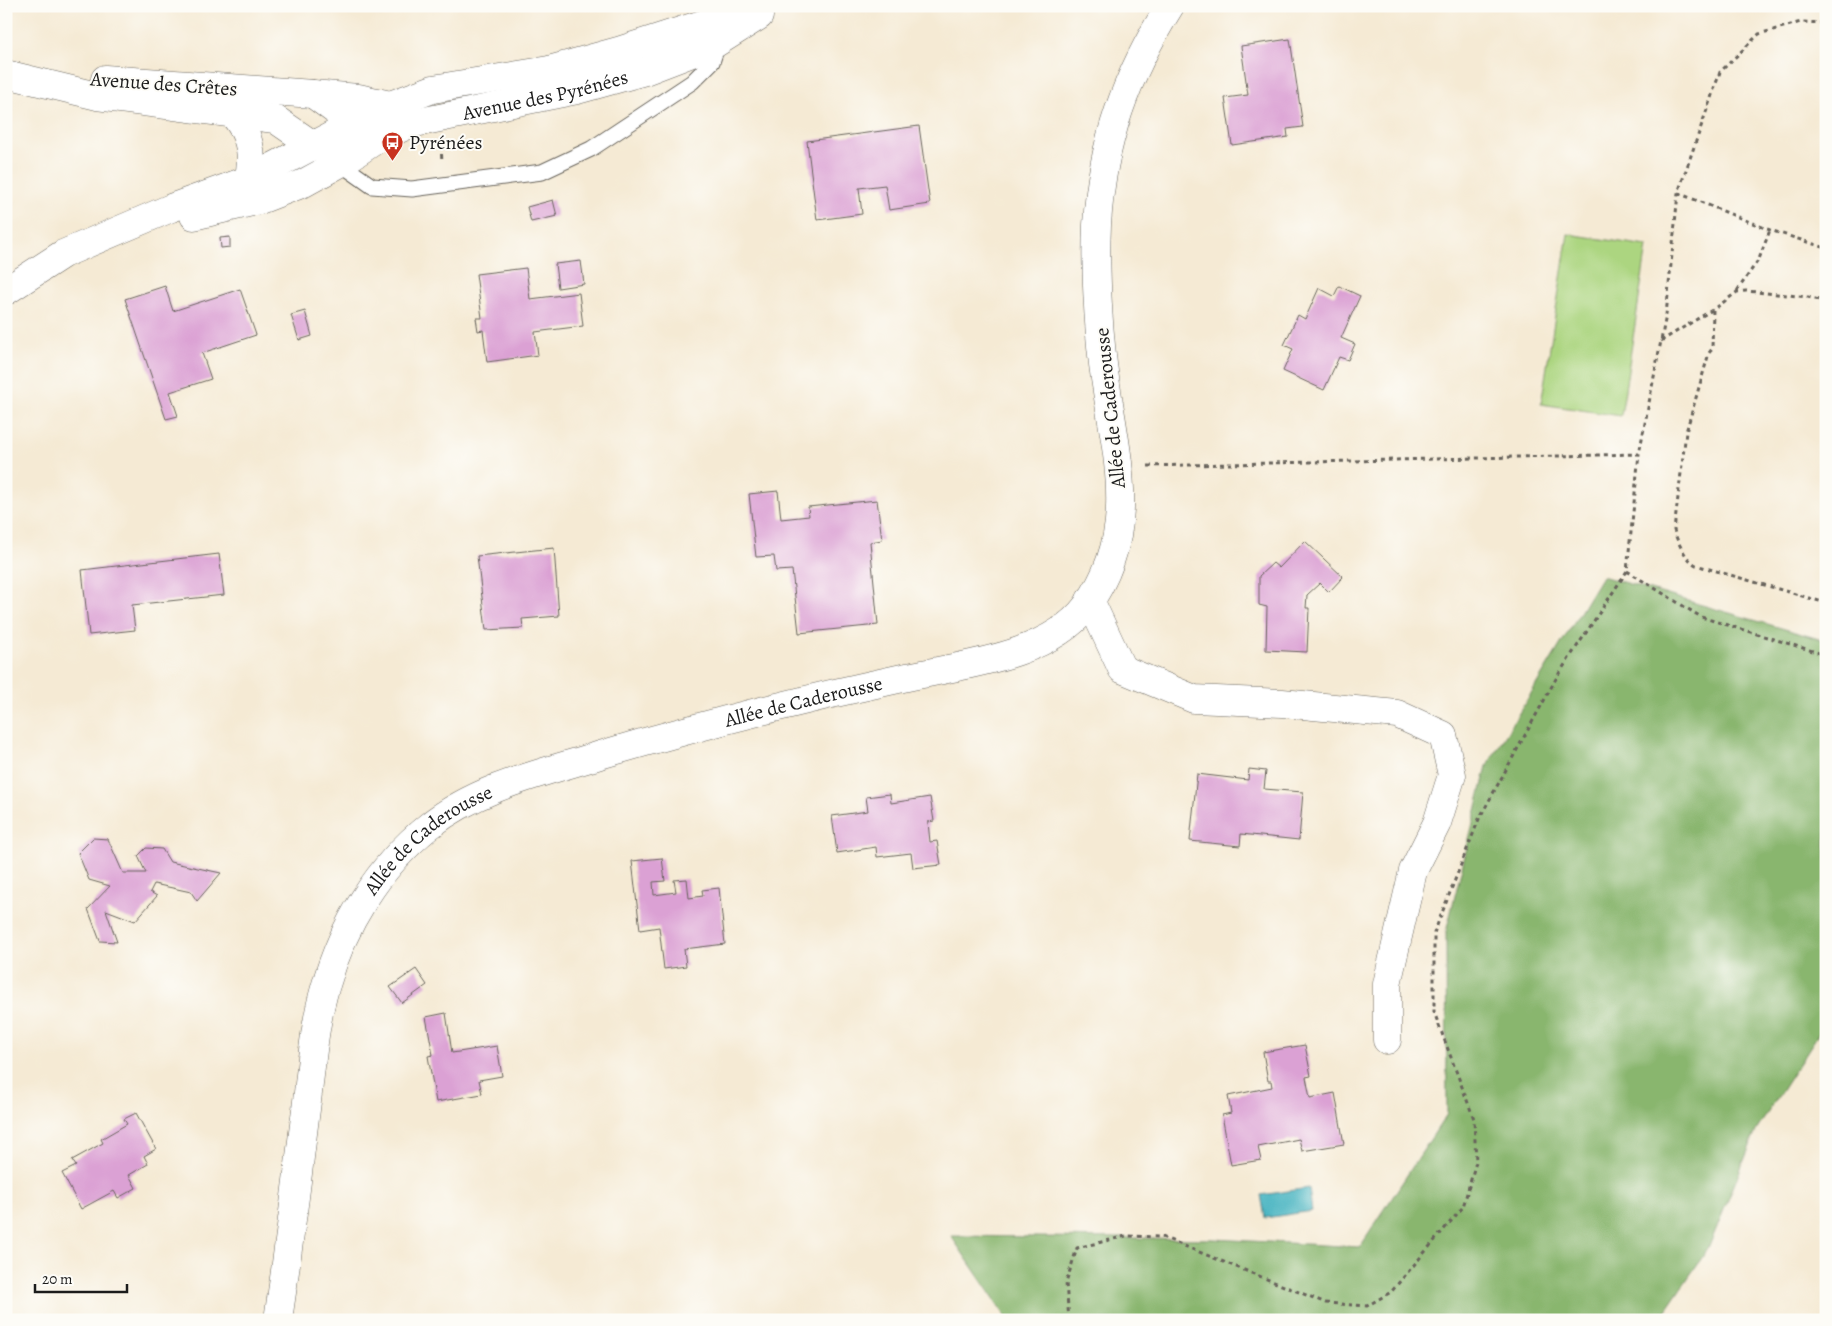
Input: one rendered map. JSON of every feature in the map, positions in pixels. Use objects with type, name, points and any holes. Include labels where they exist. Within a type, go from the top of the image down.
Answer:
[{"type":"street","name":"Avenue des Pyrénées","points":[[112,232],[170,222],[260,200],[304,183],[344,161],[377,139],[410,124],[578,90],[645,71],[758,6]]},
{"type":"street","name":"Avenue des Pyrénées","points":[[6,292],[63,254],[112,232],[248,180],[390,105],[433,89],[549,70],[709,34],[774,6]]},
{"type":"street","name":"Allée de Caderousse","points":[[278,1320],[315,1038],[325,988],[346,932],[372,884],[397,854],[432,824],[472,798],[521,779],[686,730],[828,693],[1004,656],[1056,634],[1083,611],[1102,581],[1115,546],[1120,507],[1120,466],[1103,362],[1097,225],[1105,167],[1115,120],[1130,76],[1170,6]]},
{"type":"street","name":"Avenue des Crêtes","points":[[11,75],[106,79],[313,94],[358,98],[390,105]]},
{"type":"street","name":"Avenue des Crêtes","points":[[11,75],[97,96],[275,119],[314,146],[344,161]]},
{"type":"street","points":[[313,94],[336,111],[347,127],[344,161]]},
{"type":"street","name":"Avenue des Crêtes","points":[[232,113],[242,124],[249,142],[251,168],[248,180]]},
{"type":"street","points":[[1090,600],[1122,669],[1194,699],[1282,703],[1397,714],[1443,735],[1452,775],[1437,823],[1413,871],[1387,984],[1388,1040]]},
{"type":"lane","points":[[344,161],[348,169],[372,186],[412,189],[542,172],[591,149],[692,82],[712,62],[715,53],[709,34]]},
{"type":"path","points":[[1826,22],[1801,22],[1759,34],[1720,72],[1678,193],[1666,315],[1639,454],[1626,571],[1701,617],[1826,655]]},
{"type":"path","points":[[1678,193],[1770,230],[1826,248]]},
{"type":"path","points":[[1660,341],[1713,310],[1737,292],[1759,259],[1770,230]]},
{"type":"path","points":[[1737,292],[1746,291],[1790,295],[1826,302]]},
{"type":"path","points":[[1713,310],[1712,349],[1708,353],[1686,432],[1674,530],[1676,539],[1692,563],[1696,565],[1826,603]]},
{"type":"path","points":[[1120,466],[1639,454]]},
{"type":"green space","points":[[1568,234],[1647,246],[1621,416],[1541,404]]},
{"type":"green space","points":[[1602,576],[1826,641],[1826,1022],[1756,1131],[1708,1249],[1659,1320],[1008,1320],[951,1236],[1214,1239],[1360,1247],[1447,1114],[1446,932],[1487,766]]},
{"type":"water","points":[[1309,1188],[1312,1211],[1265,1218],[1261,1195]]},
{"type":"building","points":[[1290,39],[1303,127],[1287,129],[1288,137],[1232,145],[1225,98],[1248,95],[1241,46]]},
{"type":"building","points":[[919,126],[930,204],[889,210],[885,185],[859,188],[862,214],[817,220],[807,141]]},
{"type":"building","points":[[553,200],[557,216],[531,222],[527,207]]},
{"type":"building","points":[[230,237],[230,247],[221,248],[220,238]]},
{"type":"building","points":[[581,261],[584,284],[558,288],[555,264]]},
{"type":"building","points":[[526,268],[530,299],[579,293],[583,326],[535,332],[538,355],[487,362],[483,330],[478,331],[476,318],[482,318],[476,274]]},
{"type":"building","points":[[165,286],[173,311],[240,289],[256,335],[202,353],[211,379],[170,392],[178,416],[166,419],[125,299]]},
{"type":"building","points":[[1339,286],[1360,296],[1341,338],[1355,344],[1348,360],[1339,357],[1324,390],[1283,371],[1293,349],[1284,345],[1298,315],[1305,319],[1319,288],[1334,296]]},
{"type":"building","points":[[305,311],[312,336],[299,340],[291,315]]},
{"type":"building","points":[[778,491],[781,519],[809,516],[808,507],[877,500],[882,540],[870,542],[878,625],[799,633],[792,570],[776,571],[774,556],[756,557],[749,494]]},
{"type":"building","points":[[1305,541],[1343,577],[1329,592],[1320,583],[1307,595],[1306,608],[1309,608],[1307,652],[1266,650],[1267,607],[1259,605],[1259,576],[1273,563],[1279,568]]},
{"type":"building","points":[[554,548],[559,616],[522,619],[523,628],[486,630],[477,556]]},
{"type":"building","points":[[219,554],[224,595],[132,605],[135,630],[89,635],[82,570]]},
{"type":"building","points":[[1249,769],[1266,771],[1264,789],[1303,792],[1299,840],[1241,834],[1240,846],[1190,841],[1197,774],[1248,780]]},
{"type":"building","points":[[890,794],[891,803],[930,797],[934,821],[928,822],[930,842],[937,841],[941,865],[913,868],[911,853],[877,857],[876,847],[837,853],[832,816],[868,811],[866,797]]},
{"type":"building","points":[[93,838],[108,839],[123,873],[146,873],[138,856],[146,848],[162,849],[170,862],[221,873],[197,901],[191,892],[154,884],[150,892],[157,896],[135,921],[106,910],[117,942],[100,941],[88,909],[110,886],[89,880],[78,853]]},
{"type":"building","points":[[662,858],[665,881],[653,882],[654,895],[676,892],[674,880],[687,879],[689,898],[703,896],[702,890],[719,888],[725,944],[684,949],[686,966],[664,969],[659,927],[640,930],[632,861]]},
{"type":"building","points":[[416,969],[427,985],[402,1003],[390,987]]},
{"type":"building","points":[[446,1013],[452,1053],[497,1046],[502,1076],[479,1080],[482,1094],[436,1102],[428,1056],[433,1055],[426,1017]]},
{"type":"building","points":[[1305,1045],[1311,1076],[1306,1077],[1310,1098],[1335,1093],[1344,1144],[1302,1151],[1299,1139],[1258,1147],[1261,1160],[1231,1165],[1222,1115],[1231,1113],[1228,1096],[1272,1087],[1271,1081],[1268,1081],[1263,1052]]},
{"type":"building","points":[[136,1113],[156,1149],[144,1156],[148,1164],[129,1175],[136,1188],[118,1198],[114,1191],[81,1209],[62,1173],[76,1166],[72,1160],[103,1143],[101,1139],[127,1124],[124,1119]]},
{"type":"place","name":"Pyrénées","points":[[393,161]]}]
